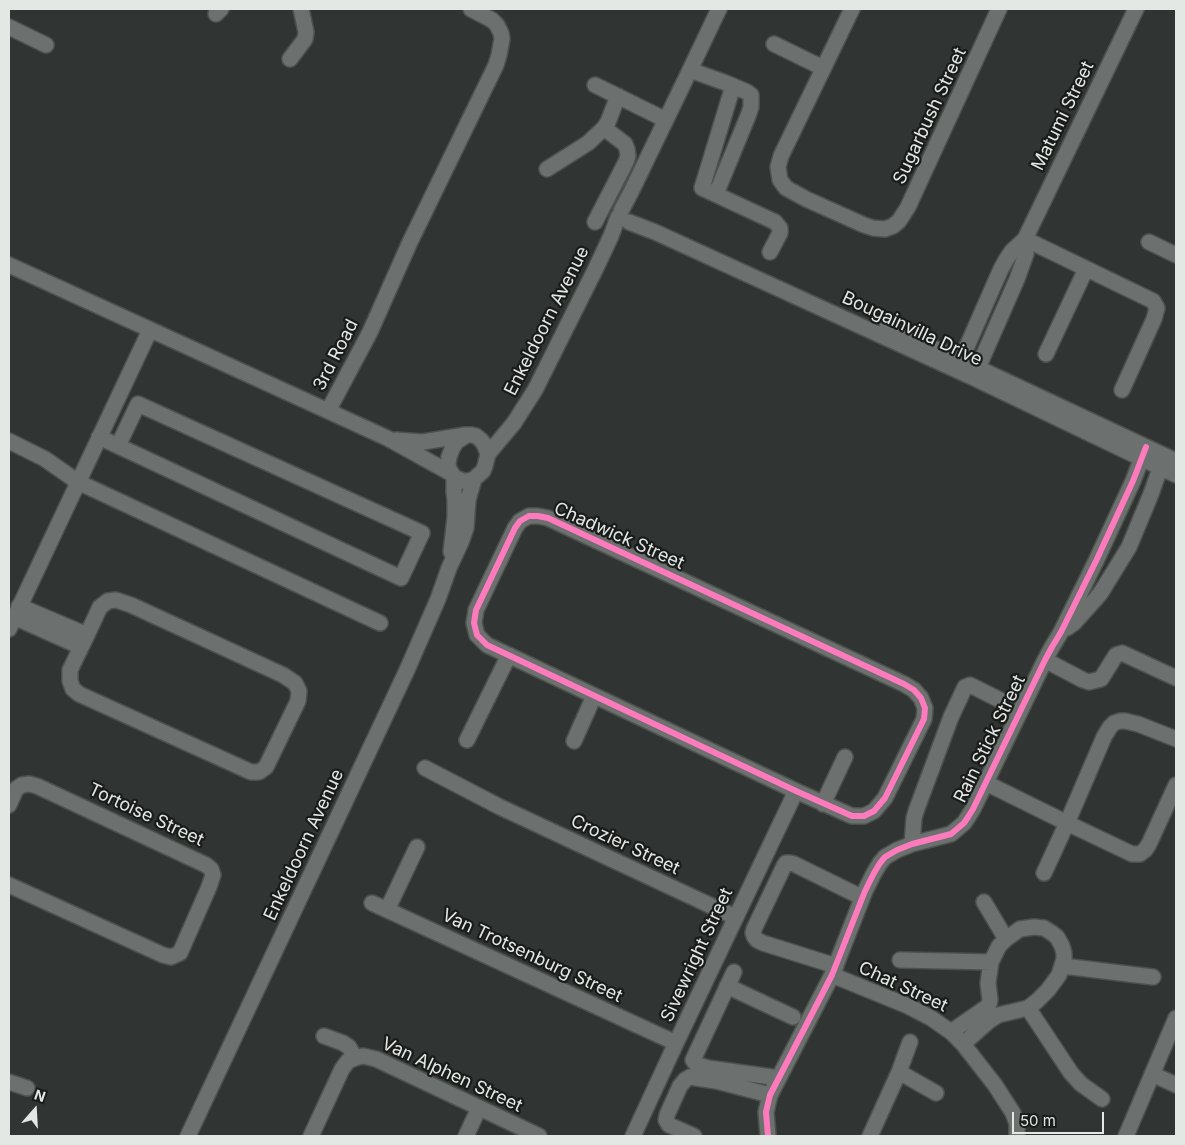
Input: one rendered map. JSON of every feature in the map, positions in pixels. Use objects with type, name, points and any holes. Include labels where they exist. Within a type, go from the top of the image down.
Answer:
[{"type":"street","points":[[290,60],[305,39],[306,32],[301,9]]},
{"type":"street","name":"3rd Road","points":[[9,265],[328,411],[370,332],[410,242],[498,60],[502,39],[497,25],[492,20],[471,9]]},
{"type":"street","points":[[625,217],[631,192],[719,9]]},
{"type":"street","points":[[774,44],[823,68],[852,9]]},
{"type":"street","name":"Sugarbush Street","points":[[823,68],[781,156],[778,167],[780,180],[786,188],[806,199],[864,225],[884,230],[899,222],[908,207],[999,9]]},
{"type":"street","name":"Matumi Street","points":[[959,365],[1006,260],[1012,251],[1025,239],[1136,9]]},
{"type":"street","points":[[9,27],[46,45]]},
{"type":"street","points":[[690,70],[733,86],[751,95],[751,107],[748,116],[716,194]]},
{"type":"street","points":[[595,85],[666,120]]},
{"type":"street","points":[[733,86],[702,188],[775,222],[780,228],[780,233],[770,252]]},
{"type":"street","points":[[546,169],[588,143],[604,128],[618,96]]},
{"type":"street","points":[[595,222],[628,156],[624,144],[604,128]]},
{"type":"street","name":"Enkeldoorn Avenue","points":[[188,1136],[407,670],[438,599],[466,528],[468,500],[474,479],[486,466],[488,454],[514,422],[536,390],[611,236],[625,217]]},
{"type":"street","name":"Bougainvilla Drive","points":[[625,217],[664,236],[959,365],[1143,453],[1167,461],[1176,475]]},
{"type":"street","points":[[1025,239],[1153,301],[1157,308],[1154,319],[1122,390]]},
{"type":"street","name":"Matumi Street","points":[[976,373],[1026,254],[1025,239]]},
{"type":"street","points":[[1149,242],[1176,255]]},
{"type":"street","points":[[1046,354],[1086,269]]},
{"type":"street","points":[[84,641],[14,617],[150,330]]},
{"type":"street","points":[[99,437],[118,446],[401,578],[422,533],[138,404],[118,446]]},
{"type":"street","points":[[328,411],[387,438],[463,481],[474,479]]},
{"type":"street","name":"Enkeldoorn Avenue","points":[[449,568],[455,517],[453,476],[448,464],[452,449],[456,442],[514,422]]},
{"type":"street","points":[[387,438],[423,442],[472,436],[481,440],[488,454]]},
{"type":"street","points":[[9,441],[45,459],[78,482],[380,623]]},
{"type":"street","name":"Rain Stick Street","points":[[768,1136],[766,1112],[770,1095],[834,971],[865,891],[880,862],[897,850],[912,844],[950,834],[964,823],[971,813],[1045,660],[1061,632],[1133,481],[1143,453]]},
{"type":"street","name":"Rain Stick Street","points":[[1061,632],[1074,622],[1100,594],[1120,563],[1167,461]]},
{"type":"street","name":"Chadwick Street","points":[[529,516],[548,518],[566,526],[904,684],[914,690],[921,698],[925,708],[924,719],[885,798],[874,811],[864,816],[852,816],[594,696],[487,645],[477,635],[474,623],[476,610],[515,528],[520,521],[529,516]]},
{"type":"street","points":[[116,600],[131,605],[283,675],[295,683],[299,691],[298,702],[266,767],[259,772],[250,772],[79,694],[73,689],[70,681],[70,670],[84,641],[100,607],[108,601],[116,600]]},
{"type":"street","points":[[1045,660],[1089,682],[1101,679],[1116,655],[1122,653],[1176,678]]},
{"type":"street","points":[[466,740],[509,655]]},
{"type":"street","points":[[912,844],[916,811],[951,717],[965,687],[970,685],[1004,702]]},
{"type":"street","points":[[574,741],[594,696]]},
{"type":"street","points":[[1044,873],[1110,727],[1114,723],[1125,721],[1176,739]]},
{"type":"street","points":[[823,804],[845,757]]},
{"type":"street","name":"Crozier Street","points":[[425,768],[500,807],[735,917]]},
{"type":"street","points":[[986,782],[1132,854],[1140,854],[1149,844],[1176,785]]},
{"type":"street","name":"Tortoise Street","points":[[9,805],[16,789],[22,785],[37,786],[206,864],[211,869],[213,875],[210,887],[180,953],[172,957],[164,956],[9,885]]},
{"type":"street","name":"Sivewright Street","points":[[634,1136],[735,917],[796,791]]},
{"type":"street","points":[[387,910],[417,846]]},
{"type":"street","name":"Chat Street","points":[[855,894],[794,864],[786,863],[754,929],[754,936],[763,943],[834,971],[908,1006],[952,1032],[995,1085],[1013,1113],[1017,1124],[1018,1136]]},
{"type":"street","points":[[984,902],[1006,939]]},
{"type":"street","name":"Van Trotsenburg Street","points":[[372,903],[676,1043]]},
{"type":"street","points":[[952,1032],[971,1027],[998,1015],[1028,1008],[1038,1001],[1059,975],[1063,966],[1064,953],[1057,937],[1044,928],[1028,927],[1006,939],[999,946],[991,962],[988,982],[989,1004],[971,1027],[963,1044]]},
{"type":"street","points":[[900,960],[991,962]]},
{"type":"street","points":[[1063,966],[1153,976]]},
{"type":"street","points":[[734,972],[693,1060],[696,1064],[708,1068],[779,1078]]},
{"type":"street","points":[[727,986],[793,1017]]},
{"type":"street","points":[[1028,1008],[1072,1074],[1081,1084],[1102,1100]]},
{"type":"street","points":[[1126,1136],[1174,1028]]},
{"type":"street","points":[[311,1136],[342,1069],[351,1060],[349,1047],[324,1036]]},
{"type":"street","points":[[870,1136],[899,1072],[910,1042]]},
{"type":"street","name":"Van Alphen Street","points":[[351,1060],[363,1056],[376,1059],[539,1136]]},
{"type":"street","points":[[899,1072],[936,1093]]},
{"type":"street","points":[[1152,1074],[1176,1085]]},
{"type":"street","points":[[694,1136],[669,1124],[666,1120],[666,1115],[680,1086],[690,1077],[770,1095]]},
{"type":"street","points":[[9,1082],[27,1088]]},
{"type":"street","points":[[466,1136],[479,1108]]},
{"type":"cycle path","points":[[768,1136],[766,1112],[770,1095],[832,975],[874,873],[885,857],[912,844],[951,834],[968,817],[1096,561],[1133,481],[1146,447]]},
{"type":"cycle path","points":[[529,516],[548,518],[914,690],[921,698],[925,708],[924,719],[885,798],[874,811],[864,816],[852,816],[487,645],[477,635],[474,623],[476,610],[515,528],[520,521],[529,516]]}]
